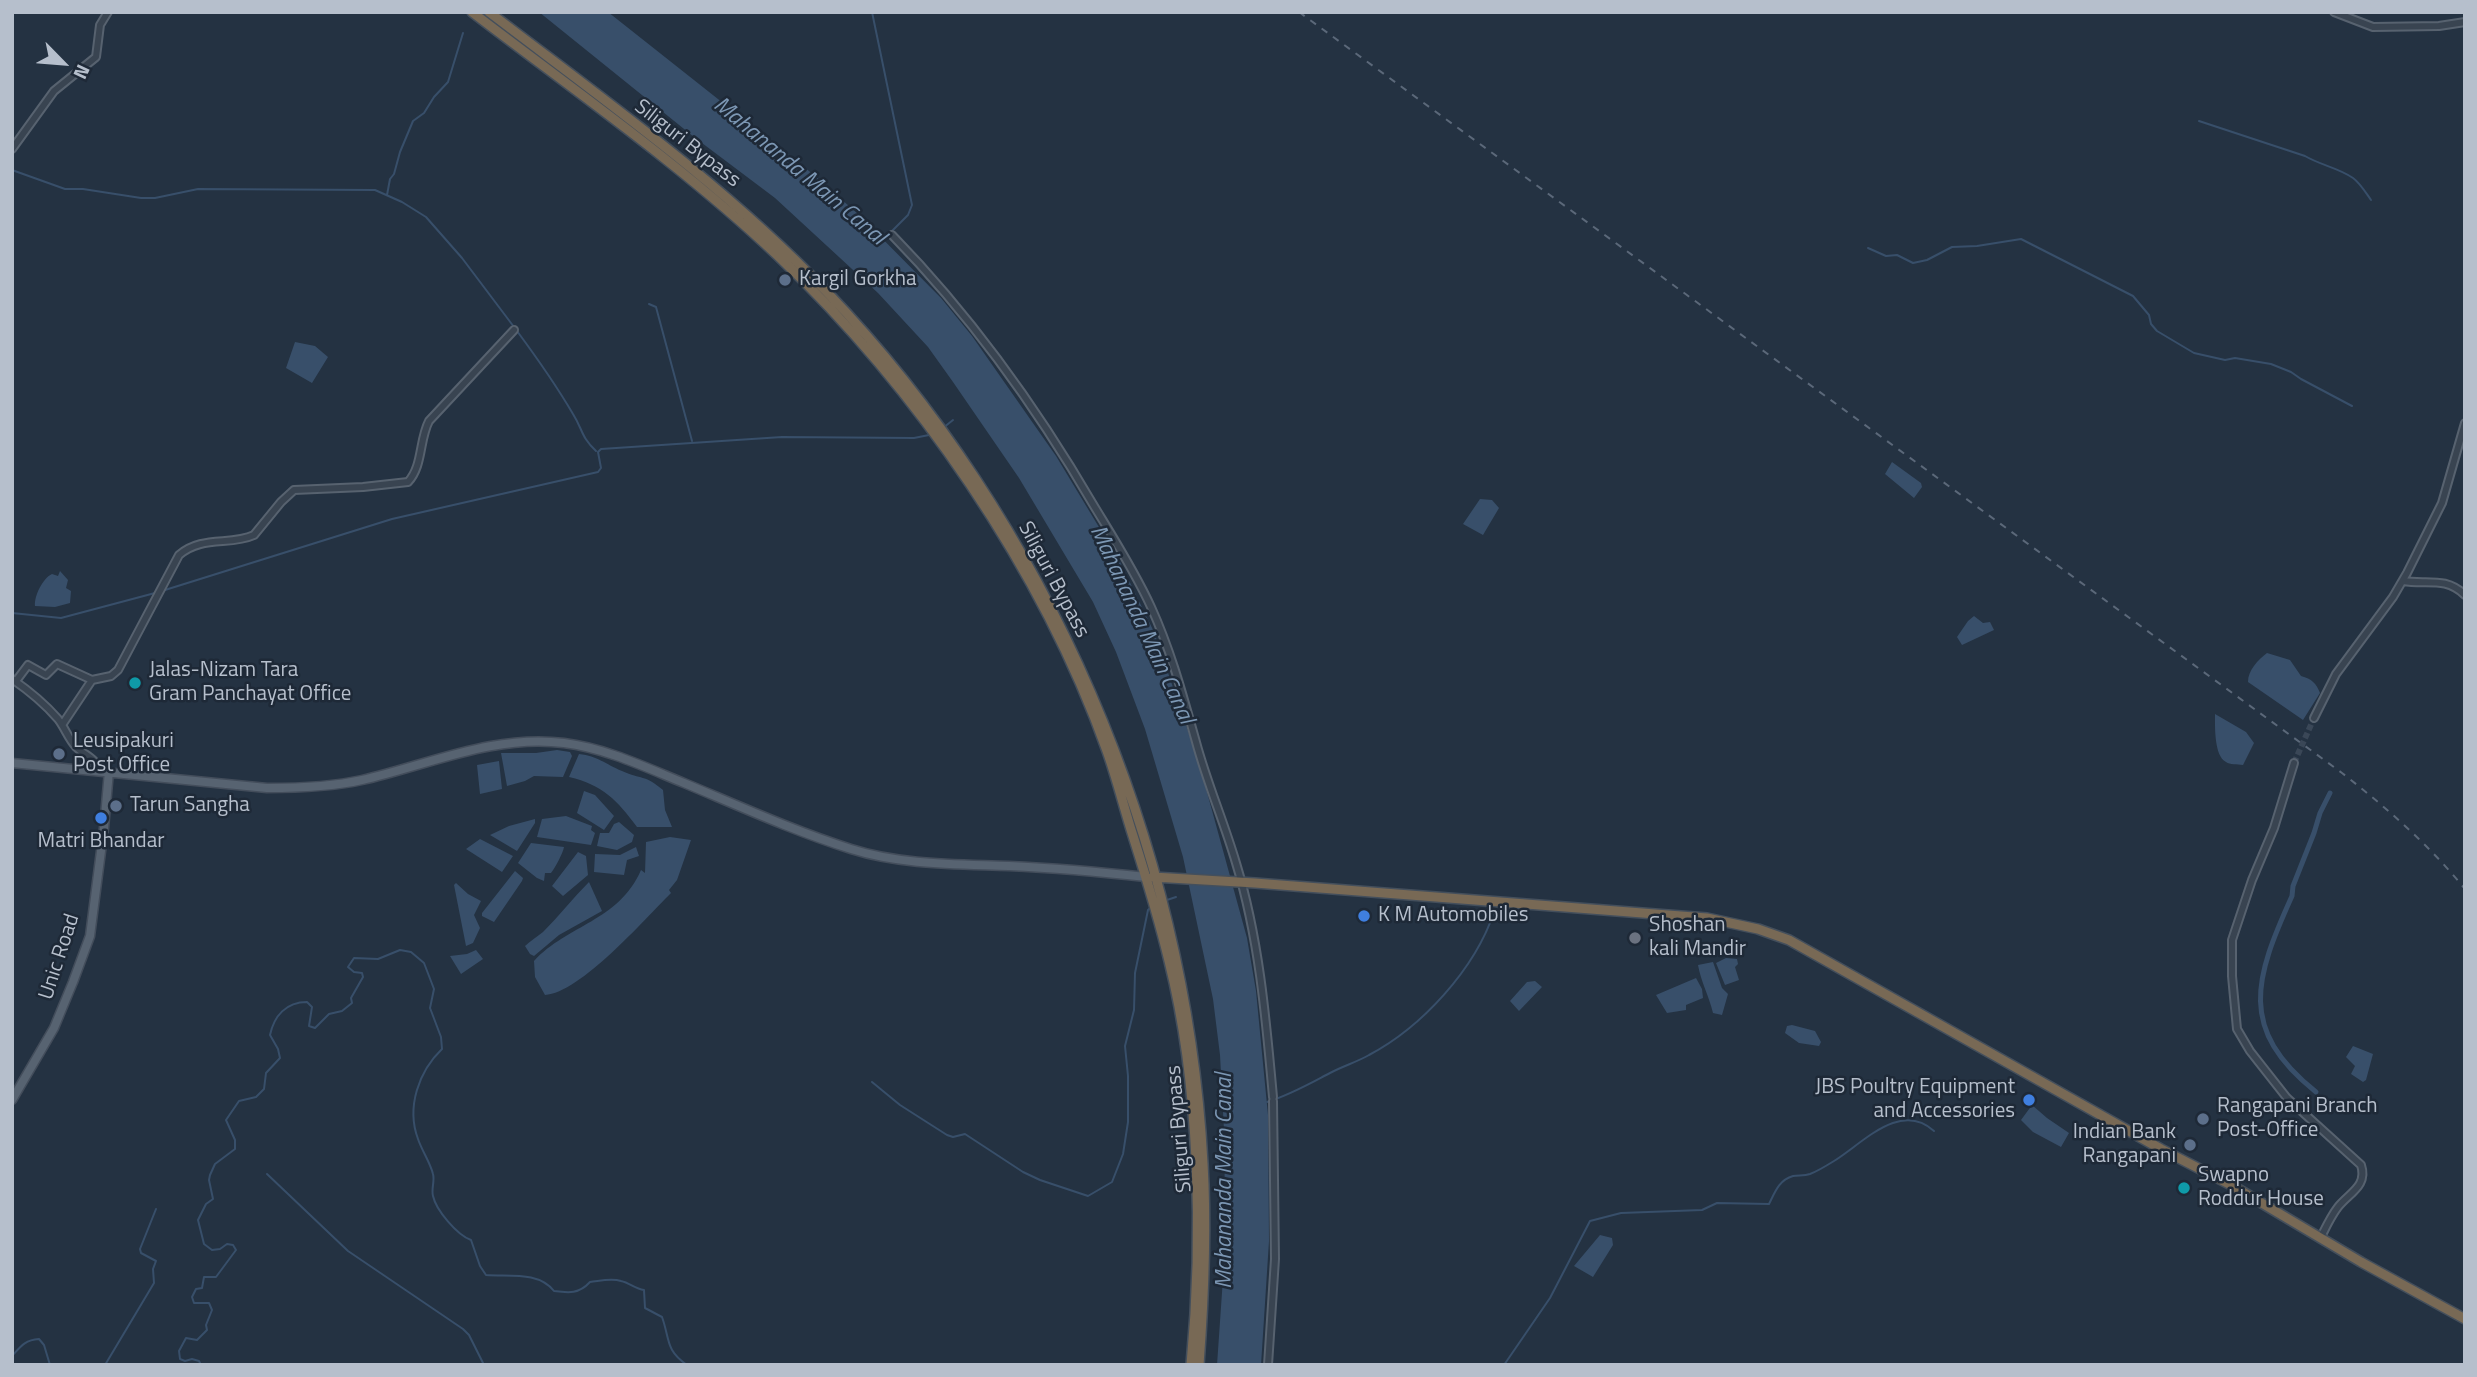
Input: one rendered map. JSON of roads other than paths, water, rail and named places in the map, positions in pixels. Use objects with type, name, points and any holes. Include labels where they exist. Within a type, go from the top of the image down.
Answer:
[{"type":"highway","points":[[472,12],[691,180],[738,220],[778,256],[848,328],[933,426]]},
{"type":"highway","name":"Siliguri Bypass","points":[[489,12],[735,204],[825,289],[878,349],[1002,523],[1065,636],[1124,775],[1156,877],[1155,895],[1185,1006],[1202,1148],[1205,1266],[1199,1365]]},
{"type":"highway","points":[[942,439],[991,518],[1058,638],[1107,752],[1146,877],[1155,895]]},
{"type":"highway","points":[[1146,877],[1707,918],[1773,933],[1861,979],[2465,1319]]},
{"type":"highway","points":[[1159,910],[1176,994],[1192,1116],[1198,1250],[1197,1304],[1191,1365]]},
{"type":"main road","points":[[12,762],[267,788],[303,788],[360,780],[455,753],[504,744],[532,741],[562,743],[598,750],[640,765],[799,831],[854,850],[922,861],[1146,877]]},
{"type":"main road","name":"Unic Road","points":[[12,1100],[54,1028],[90,936],[104,828],[104,771]]},
{"type":"street","points":[[12,149],[54,91],[96,58],[99,27],[108,12]]},
{"type":"street","points":[[2334,12],[2373,27],[2439,26],[2465,22]]},
{"type":"street","points":[[892,235],[937,284],[1019,387],[1137,576],[1173,659],[1239,882],[1262,991],[1273,1099],[1275,1259],[1268,1365]]},
{"type":"street","points":[[104,771],[76,746],[48,709],[14,680],[28,665],[47,675],[57,664],[92,680],[111,676],[118,670],[179,555],[199,544],[254,534],[294,490],[408,482],[416,470],[429,421],[514,330]]},
{"type":"street","points":[[2314,718],[2336,674],[2403,580],[2442,503],[2465,424]]},
{"type":"street","points":[[2403,580],[2420,583],[2443,582],[2465,595]]},
{"type":"street","points":[[62,725],[92,680]]},
{"type":"street","points":[[2294,763],[2274,828],[2235,929],[2232,940],[2232,976],[2237,1029],[2250,1052],[2287,1098],[2361,1165],[2364,1174],[2361,1182],[2339,1206],[2321,1237]]},
{"type":"water","name":"Mahananda Main Canal","points":[[539,12],[608,12],[814,175],[858,214],[941,298],[972,336],[1056,456],[1120,562],[1154,632],[1199,763],[1247,938],[1256,991],[1268,1115],[1269,1241],[1261,1365],[1217,1365],[1223,1278],[1225,1149],[1220,1055],[1213,999],[1183,857],[1145,729],[1116,652],[1093,602],[1019,478],[953,382],[928,347],[878,293],[775,198],[694,137]]},
{"type":"water","points":[[295,342],[315,346],[328,357],[312,383],[286,368]]},
{"type":"water","points":[[1892,462],[1921,483],[1922,487],[1914,498],[1885,474]]},
{"type":"water","points":[[1480,499],[1492,500],[1499,508],[1483,535],[1463,524]]},
{"type":"water","points":[[60,571],[68,580],[66,588],[71,591],[70,603],[55,607],[35,606],[42,583],[52,574],[58,576]]},
{"type":"water","points":[[1974,616],[1983,623],[1990,622],[1994,630],[1962,645],[1957,637]]},
{"type":"water","points":[[2267,653],[2290,660],[2301,676],[2311,680],[2317,687],[2320,693],[2303,720],[2248,682],[2252,669]]},
{"type":"water","points":[[2215,714],[2246,732],[2254,743],[2243,765],[2228,763],[2219,754]]},
{"type":"water","points":[[557,750],[570,752],[572,756],[563,777],[534,776],[507,786],[501,753]]},
{"type":"water","points":[[579,754],[596,758],[657,785],[663,790],[665,810],[672,827],[637,827],[623,809],[600,789],[569,777]]},
{"type":"water","points":[[499,761],[502,789],[480,794],[477,765]]},
{"type":"water","points":[[584,791],[595,795],[614,816],[604,830],[577,813]]},
{"type":"water","points":[[566,816],[592,826],[591,830],[595,833],[591,845],[537,837],[542,819]]},
{"type":"water","points":[[535,819],[517,851],[490,835],[509,826]]},
{"type":"water","points":[[619,822],[634,835],[632,842],[617,850],[597,846],[600,833],[609,833],[614,824]]},
{"type":"water","points":[[670,837],[691,840],[677,880],[669,890],[671,893],[593,969],[576,982],[545,995],[535,977],[534,961],[547,949],[620,901],[641,870],[645,873],[646,842]]},
{"type":"water","points":[[480,839],[513,856],[502,872],[466,849]]},
{"type":"water","points":[[531,843],[564,847],[551,873],[545,873],[544,881],[518,863]]},
{"type":"water","points":[[636,847],[639,856],[627,860],[624,875],[594,872],[595,854],[620,855]]},
{"type":"water","points":[[578,852],[586,856],[588,875],[563,896],[552,886]]},
{"type":"water","points":[[515,871],[523,878],[522,881],[494,922],[482,916],[482,913]]},
{"type":"water","points":[[589,882],[602,911],[559,935],[534,956],[530,954],[525,946],[543,932]]},
{"type":"water","points":[[456,883],[481,901],[474,915],[480,928],[473,943],[466,946],[454,885]]},
{"type":"water","points":[[476,950],[483,959],[461,974],[450,956]]},
{"type":"water","points":[[1726,958],[1737,959],[1738,964],[1735,967],[1739,980],[1725,985],[1716,963]]},
{"type":"water","points":[[1713,962],[1722,988],[1728,994],[1722,1015],[1713,1013],[1698,965]]},
{"type":"water","points":[[1696,978],[1703,998],[1686,1005],[1686,1010],[1667,1013],[1656,995]]},
{"type":"water","points":[[1535,981],[1542,987],[1519,1011],[1510,1001],[1527,982]]},
{"type":"water","points":[[1787,1026],[1815,1031],[1821,1042],[1819,1046],[1799,1043],[1785,1033]]},
{"type":"water","points":[[2353,1046],[2373,1054],[2366,1080],[2363,1082],[2351,1074],[2355,1066],[2346,1057]]},
{"type":"water","points":[[2032,1105],[2069,1133],[2061,1147],[2033,1132],[2021,1120]]},
{"type":"water","points":[[1600,1235],[1612,1238],[1613,1245],[1593,1277],[1574,1266]]},
{"type":"waterway","name":"Mahananda Main Canal","points":[[872,12],[912,205],[908,215],[883,240]]},
{"type":"waterway","points":[[387,195],[390,179],[413,121],[424,113],[448,82],[463,33]]},
{"type":"waterway","points":[[2199,121],[2305,156],[2342,172],[2356,180],[2371,200]]},
{"type":"waterway","points":[[12,170],[65,189],[83,189],[141,198],[155,198],[198,189],[375,190],[426,217],[462,258],[514,327]]},
{"type":"waterway","points":[[1868,248],[1886,256],[1897,255],[1913,263],[1927,260],[1952,247],[2021,239],[2133,296],[2149,315],[2151,324],[2157,331],[2194,353],[2225,360],[2235,358],[2271,364],[2291,372],[2352,406]]},
{"type":"waterway","points":[[649,304],[656,307],[692,441]]},
{"type":"waterway","points":[[517,331],[596,451]]},
{"type":"waterway","points":[[943,428],[953,420]]},
{"type":"waterway","points":[[165,590],[392,519],[598,472],[601,468],[598,452],[601,449],[782,437],[914,438],[929,435]]},
{"type":"waterway","points":[[12,613],[61,618],[155,593]]},
{"type":"waterway","points":[[2316,1092],[2291,1069],[2274,1046],[2264,1024],[2260,1001],[2269,952],[2292,896],[2293,886],[2320,813],[2330,793]]},
{"type":"waterway","points":[[1164,901],[1176,897]]},
{"type":"waterway","points":[[872,1082],[900,1105],[947,1135],[953,1137],[965,1134],[1040,1180],[1088,1196],[1112,1182],[1123,1154],[1128,1122],[1125,1046],[1134,1010],[1135,973],[1148,910],[1152,906]]},
{"type":"waterway","points":[[1267,1102],[1292,1093],[1364,1057],[1408,1029],[1460,975],[1474,954],[1494,912]]},
{"type":"waterway","points":[[201,1365],[199,1361],[180,1359],[179,1351],[186,1338],[197,1340],[207,1330],[206,1325],[212,1310],[209,1303],[194,1303],[192,1297],[196,1289],[202,1288],[204,1277],[216,1277],[236,1250],[233,1245],[227,1244],[212,1250],[204,1244],[198,1220],[206,1204],[213,1199],[209,1180],[215,1164],[235,1149],[235,1140],[226,1120],[239,1101],[256,1097],[264,1089],[266,1073],[280,1058],[270,1035],[282,1011],[293,1004],[307,1002],[312,1007],[309,1026],[315,1028],[329,1014],[342,1011],[352,1003],[351,998],[363,977],[362,973],[354,972],[348,967],[354,958],[378,959],[400,950],[411,952],[424,963],[434,989],[430,1008],[441,1037],[442,1049],[421,1079],[413,1115],[418,1139],[433,1174],[433,1196],[443,1215],[454,1228],[471,1240],[486,1275],[532,1278],[559,1292],[574,1292],[590,1282],[609,1280],[617,1280],[644,1290],[645,1308],[662,1317],[669,1344],[687,1365]]},
{"type":"waterway","points":[[1504,1365],[1550,1298],[1590,1221],[1621,1213],[1702,1210],[1717,1203],[1769,1204],[1784,1180],[1819,1170],[1895,1122],[1908,1120],[1921,1123],[1934,1131]]},
{"type":"waterway","points":[[267,1174],[348,1251],[463,1329],[469,1335],[484,1365]]},
{"type":"waterway","points":[[105,1365],[154,1283],[153,1269],[156,1261],[141,1253],[140,1249],[156,1209]]},
{"type":"waterway","points":[[12,1356],[27,1342],[39,1339],[44,1345],[50,1365]]},
{"type":"tunnel","points":[[2294,763],[2314,718]]},
{"type":"railway","points":[[1299,12],[2342,773],[2407,828],[2465,889]]},
{"type":"place","name":"Kargil Gorkha","points":[[785,280]]},
{"type":"place","name":"Jalas-Nizam Tara Gram Panchayat Office","points":[[135,683]]},
{"type":"place","name":"Leusipakuri Post Office","points":[[59,754]]},
{"type":"place","name":"Tarun Sangha","points":[[116,806]]},
{"type":"place","name":"Matri Bhandar","points":[[101,818]]},
{"type":"place","name":"K M Automobiles","points":[[1364,916]]},
{"type":"place","name":"Shoshan kali Mandir","points":[[1635,938]]},
{"type":"place","name":"JBS Poultry Equipment and Accessories","points":[[2029,1100]]},
{"type":"place","name":"Rangapani Branch Post-Office","points":[[2203,1119]]},
{"type":"place","name":"Indian Bank Rangapani","points":[[2190,1145]]},
{"type":"place","name":"Swapno Roddur House","points":[[2184,1188]]}]
